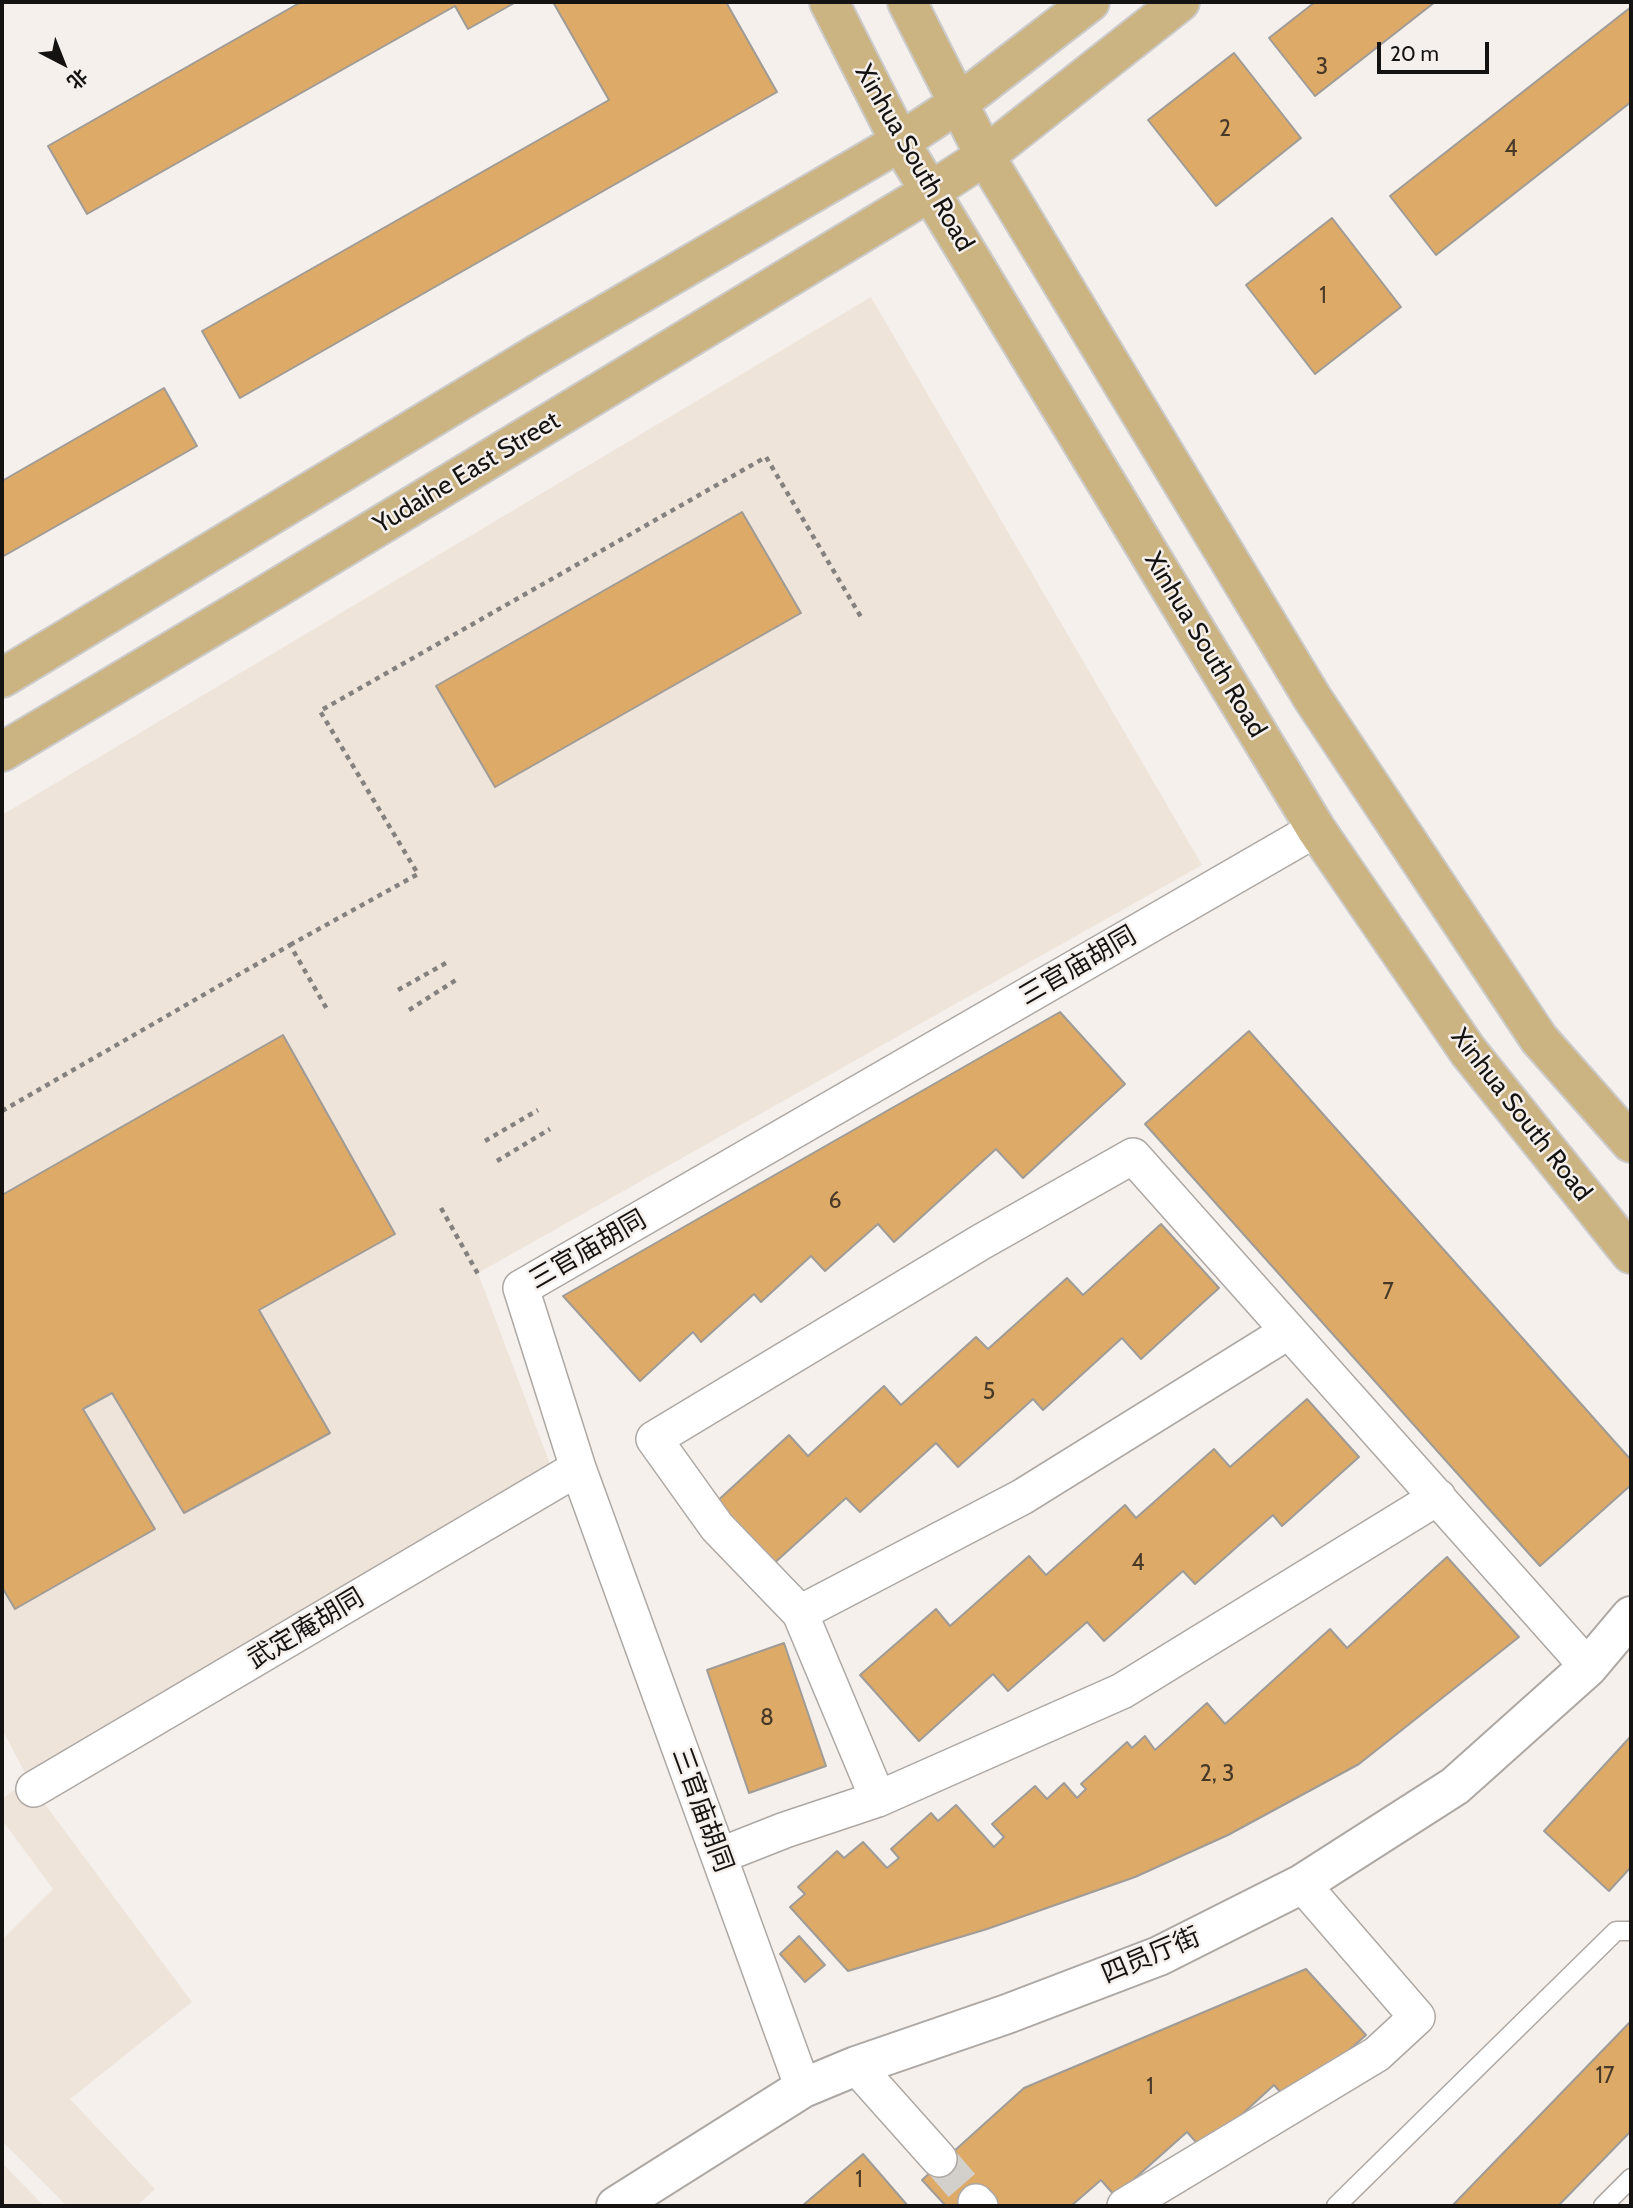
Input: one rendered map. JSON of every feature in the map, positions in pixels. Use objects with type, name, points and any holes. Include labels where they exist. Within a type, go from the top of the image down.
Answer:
[{"type":"main road","name":"Xinhua South Road","points":[[829,2],[900,142],[1316,829],[1468,1051],[1631,1254]]},
{"type":"main road","points":[[907,2],[985,156],[1313,699],[1539,1039],[1631,1143]]},
{"type":"main road","points":[[2,678],[551,346],[900,142],[959,103],[1090,2]]},
{"type":"main road","name":"Yudaihe East Street","points":[[2,752],[931,191],[985,156],[1180,2]]},
{"type":"street","name":"三官庙胡同","points":[[803,2088],[578,1468],[521,1288],[1316,829]]},
{"type":"street","points":[[878,1799],[800,1613],[717,1527],[654,1439],[981,1242],[1133,1156],[1588,1667]]},
{"type":"street","points":[[800,1613],[1022,1497],[1289,1331]]},
{"type":"street","name":"武定庵胡同","points":[[34,1789],[578,1468]]},
{"type":"street","points":[[719,1856],[785,1830],[878,1799],[1122,1692],[1438,1497]]},
{"type":"street","name":"四员厅街","points":[[616,2206],[803,2088],[856,2066],[1007,2014],[1159,1956],[1302,1884],[1455,1786],[1588,1667],[1631,1616]]},
{"type":"street","points":[[1125,2206],[1377,2054],[1417,2017],[1302,1884]]},
{"type":"street","points":[[856,2066],[939,2159]]},
{"type":"lane","points":[[1336,2206],[1616,1931],[1631,1931]]},
{"type":"lane","points":[[1603,2206],[1631,2178]]},
{"type":"path","points":[[2,1111],[418,874],[320,711],[332,704],[766,457],[861,617]]},
{"type":"path","points":[[290,945],[328,1011]]},
{"type":"path","points":[[398,990],[446,963]]},
{"type":"path","points":[[409,1010],[456,980]]},
{"type":"path","points":[[485,1141],[538,1110]]},
{"type":"path","points":[[496,1161],[550,1129]]},
{"type":"path","points":[[441,1208],[478,1274]]},
{"type":"shaded area","points":[[871,297],[1202,865],[478,1273],[550,1464],[25,1773],[2,1729],[2,815]]},
{"type":"shaded area","points":[[27,1780],[192,2002],[70,2099],[155,2189],[137,2206],[67,2206],[2,2141],[2,1940],[53,1889],[2,1820],[2,1799]]},
{"type":"shaded area","points":[[2,2163],[44,2206],[2,2206]]},
{"type":"building","points":[[301,2],[516,2],[468,29],[455,6],[87,214],[48,146]]},
{"type":"building","points":[[553,2],[726,2],[777,92],[240,398],[202,331],[609,100]]},
{"type":"building","points":[[1315,2],[1435,2],[1315,96],[1269,38]]},
{"type":"building","points":[[1631,7],[1631,102],[1436,255],[1390,196]]},
{"type":"building","points":[[1234,53],[1301,138],[1216,206],[1148,120]]},
{"type":"building","points":[[1332,218],[1401,307],[1315,374],[1246,285]]},
{"type":"building","points":[[164,388],[197,446],[2,557],[2,481]]},
{"type":"building","points":[[742,512],[801,613],[495,787],[436,686]]},
{"type":"building","points":[[1060,1012],[1125,1084],[1023,1178],[996,1149],[894,1242],[878,1224],[825,1271],[811,1256],[761,1302],[754,1294],[701,1342],[693,1332],[640,1381],[563,1296]]},
{"type":"building","points":[[1249,1031],[1631,1460],[1631,1485],[1540,1566],[1145,1124]]},
{"type":"building","points":[[283,1035],[395,1234],[259,1310],[330,1433],[184,1513],[112,1393],[83,1409],[155,1529],[15,1609],[2,1587],[2,1195]]},
{"type":"building","points":[[1161,1224],[1219,1288],[1141,1359],[1122,1338],[1043,1410],[1033,1399],[958,1467],[936,1443],[860,1512],[846,1498],[770,1567],[713,1505],[789,1435],[808,1456],[884,1386],[901,1405],[976,1337],[988,1349],[1067,1278],[1083,1295]]},
{"type":"building","points":[[1307,1399],[1359,1457],[1282,1526],[1273,1515],[1195,1584],[1183,1571],[1104,1641],[1087,1622],[1008,1691],[993,1674],[919,1741],[860,1675],[936,1609],[950,1626],[1029,1556],[1046,1575],[1125,1505],[1136,1518],[1214,1449],[1230,1467]]},
{"type":"building","points":[[1447,1557],[1519,1637],[1359,1764],[1228,1835],[1135,1877],[987,1929],[848,1971],[790,1907],[805,1894],[798,1887],[837,1851],[844,1858],[863,1842],[887,1868],[899,1858],[891,1849],[931,1813],[938,1821],[956,1805],[994,1847],[1004,1837],[992,1824],[1035,1786],[1047,1799],[1064,1783],[1077,1798],[1086,1789],[1081,1784],[1127,1742],[1132,1748],[1145,1736],[1155,1750],[1207,1703],[1225,1724],[1330,1629],[1347,1648]]},
{"type":"building","points":[[784,1643],[826,1766],[749,1793],[707,1670]]},
{"type":"building","points":[[1631,1736],[1631,1867],[1609,1891],[1544,1831]]},
{"type":"building","points":[[799,1936],[825,1965],[805,1982],[780,1954]]},
{"type":"building","points":[[1306,1969],[1366,2035],[1290,2103],[1274,2085],[1203,2150],[1187,2132],[1115,2196],[1101,2180],[1071,2206],[996,2206],[978,2186],[956,2206],[946,2206],[922,2180],[1024,2088]]},
{"type":"building","points":[[1631,2021],[1631,2131],[1558,2206],[1452,2206]]},
{"type":"building","points":[[863,2154],[908,2206],[802,2206]]},
{"type":"tunnel","points":[[939,2159],[976,2202]]}]
